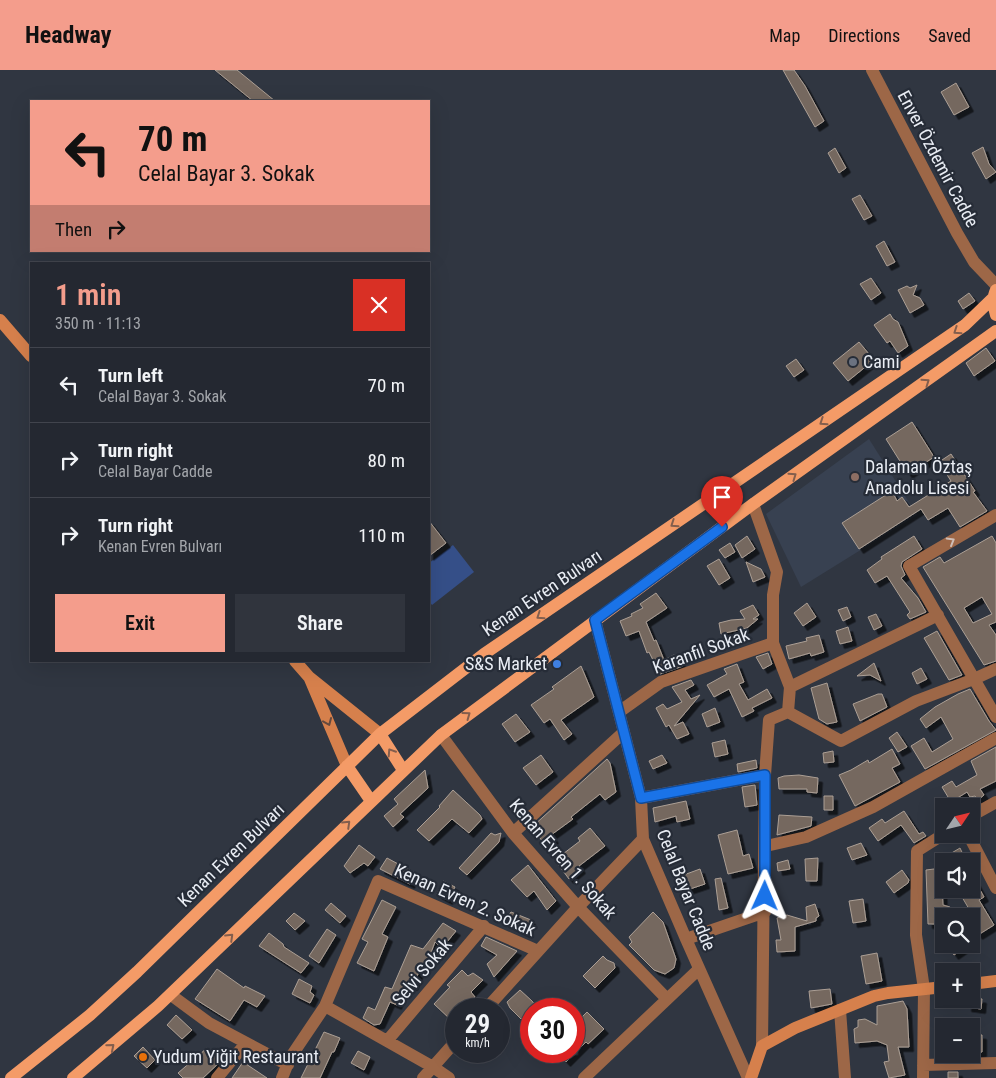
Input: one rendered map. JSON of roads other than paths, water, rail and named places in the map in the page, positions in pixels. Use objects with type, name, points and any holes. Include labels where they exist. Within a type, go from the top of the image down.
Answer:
[{"type":"main road","points":[[995,294],[996,315]]},
{"type":"main road","name":"Kenan Evren Bulvarı","points":[[11,1078],[90,1015],[137,972],[380,734],[484,654],[965,325],[995,294]]},
{"type":"main road","points":[[73,1078],[171,994],[441,734],[753,504],[996,331]]},
{"type":"main road","points":[[380,734],[403,770]]},
{"type":"main road","points":[[347,766],[371,801]]},
{"type":"street","name":"Enver Özdemir Cadde","points":[[872,70],[957,234],[974,262],[996,285]]},
{"type":"street","points":[[0,320],[30,355]]},
{"type":"street","points":[[753,504],[777,572],[773,595],[773,643],[790,687],[788,712]]},
{"type":"street","points":[[996,516],[909,566],[996,716]]},
{"type":"street","points":[[790,687],[938,615]]},
{"type":"street","name":"Celal Bayar Cadde","points":[[595,620],[641,798],[643,839],[699,969],[750,1078]]},
{"type":"street","name":"Karanfil Sokak","points":[[619,712],[661,682],[773,643]]},
{"type":"street","points":[[296,662],[309,677],[380,734]]},
{"type":"street","points":[[788,712],[841,741],[916,701],[996,669]]},
{"type":"street","points":[[309,677],[347,766]]},
{"type":"street","points":[[750,1078],[762,1046],[766,846],[765,775],[769,720],[788,712]]},
{"type":"street","points":[[513,833],[624,732]]},
{"type":"street","name":"Kenan Evren 1. Sokak","points":[[441,734],[513,833],[578,907],[667,999]]},
{"type":"street","points":[[766,846],[806,837],[874,807],[996,738]]},
{"type":"street","points":[[641,798],[765,775]]},
{"type":"street","points":[[980,811],[996,802]]},
{"type":"street","points":[[496,998],[578,907],[643,839]]},
{"type":"street","points":[[922,1078],[924,989],[916,935],[917,851],[935,840]]},
{"type":"street","points":[[973,843],[996,888]]},
{"type":"street","name":"Kenan Evren 2. Sokak","points":[[325,1006],[378,881],[538,951]]},
{"type":"street","points":[[686,939],[764,912]]},
{"type":"street","name":"Selvi Sokak","points":[[388,1041],[484,926]]},
{"type":"street","points":[[584,1078],[699,969]]},
{"type":"street","points":[[980,983],[996,981]]},
{"type":"street","points":[[762,1046],[795,1028],[874,996],[935,988]]},
{"type":"street","points":[[171,994],[208,1023],[288,1065]]},
{"type":"street","points":[[282,1078],[288,1065],[325,1006],[449,1078]]},
{"type":"street","points":[[840,1010],[845,1078]]},
{"type":"street","points":[[217,1078],[246,1043]]},
{"type":"street","points":[[423,1078],[445,1053]]},
{"type":"street","points":[[923,1064],[996,1063]]},
{"type":"place","name":"Cami","points":[[853,362]]},
{"type":"place","name":"Dalaman Öztaş Anadolu Lisesi","points":[[855,477]]},
{"type":"place","name":"S&S Market","points":[[557,664]]},
{"type":"place","name":"Yudum Yiğit Restaurant","points":[[143,1057]]}]
